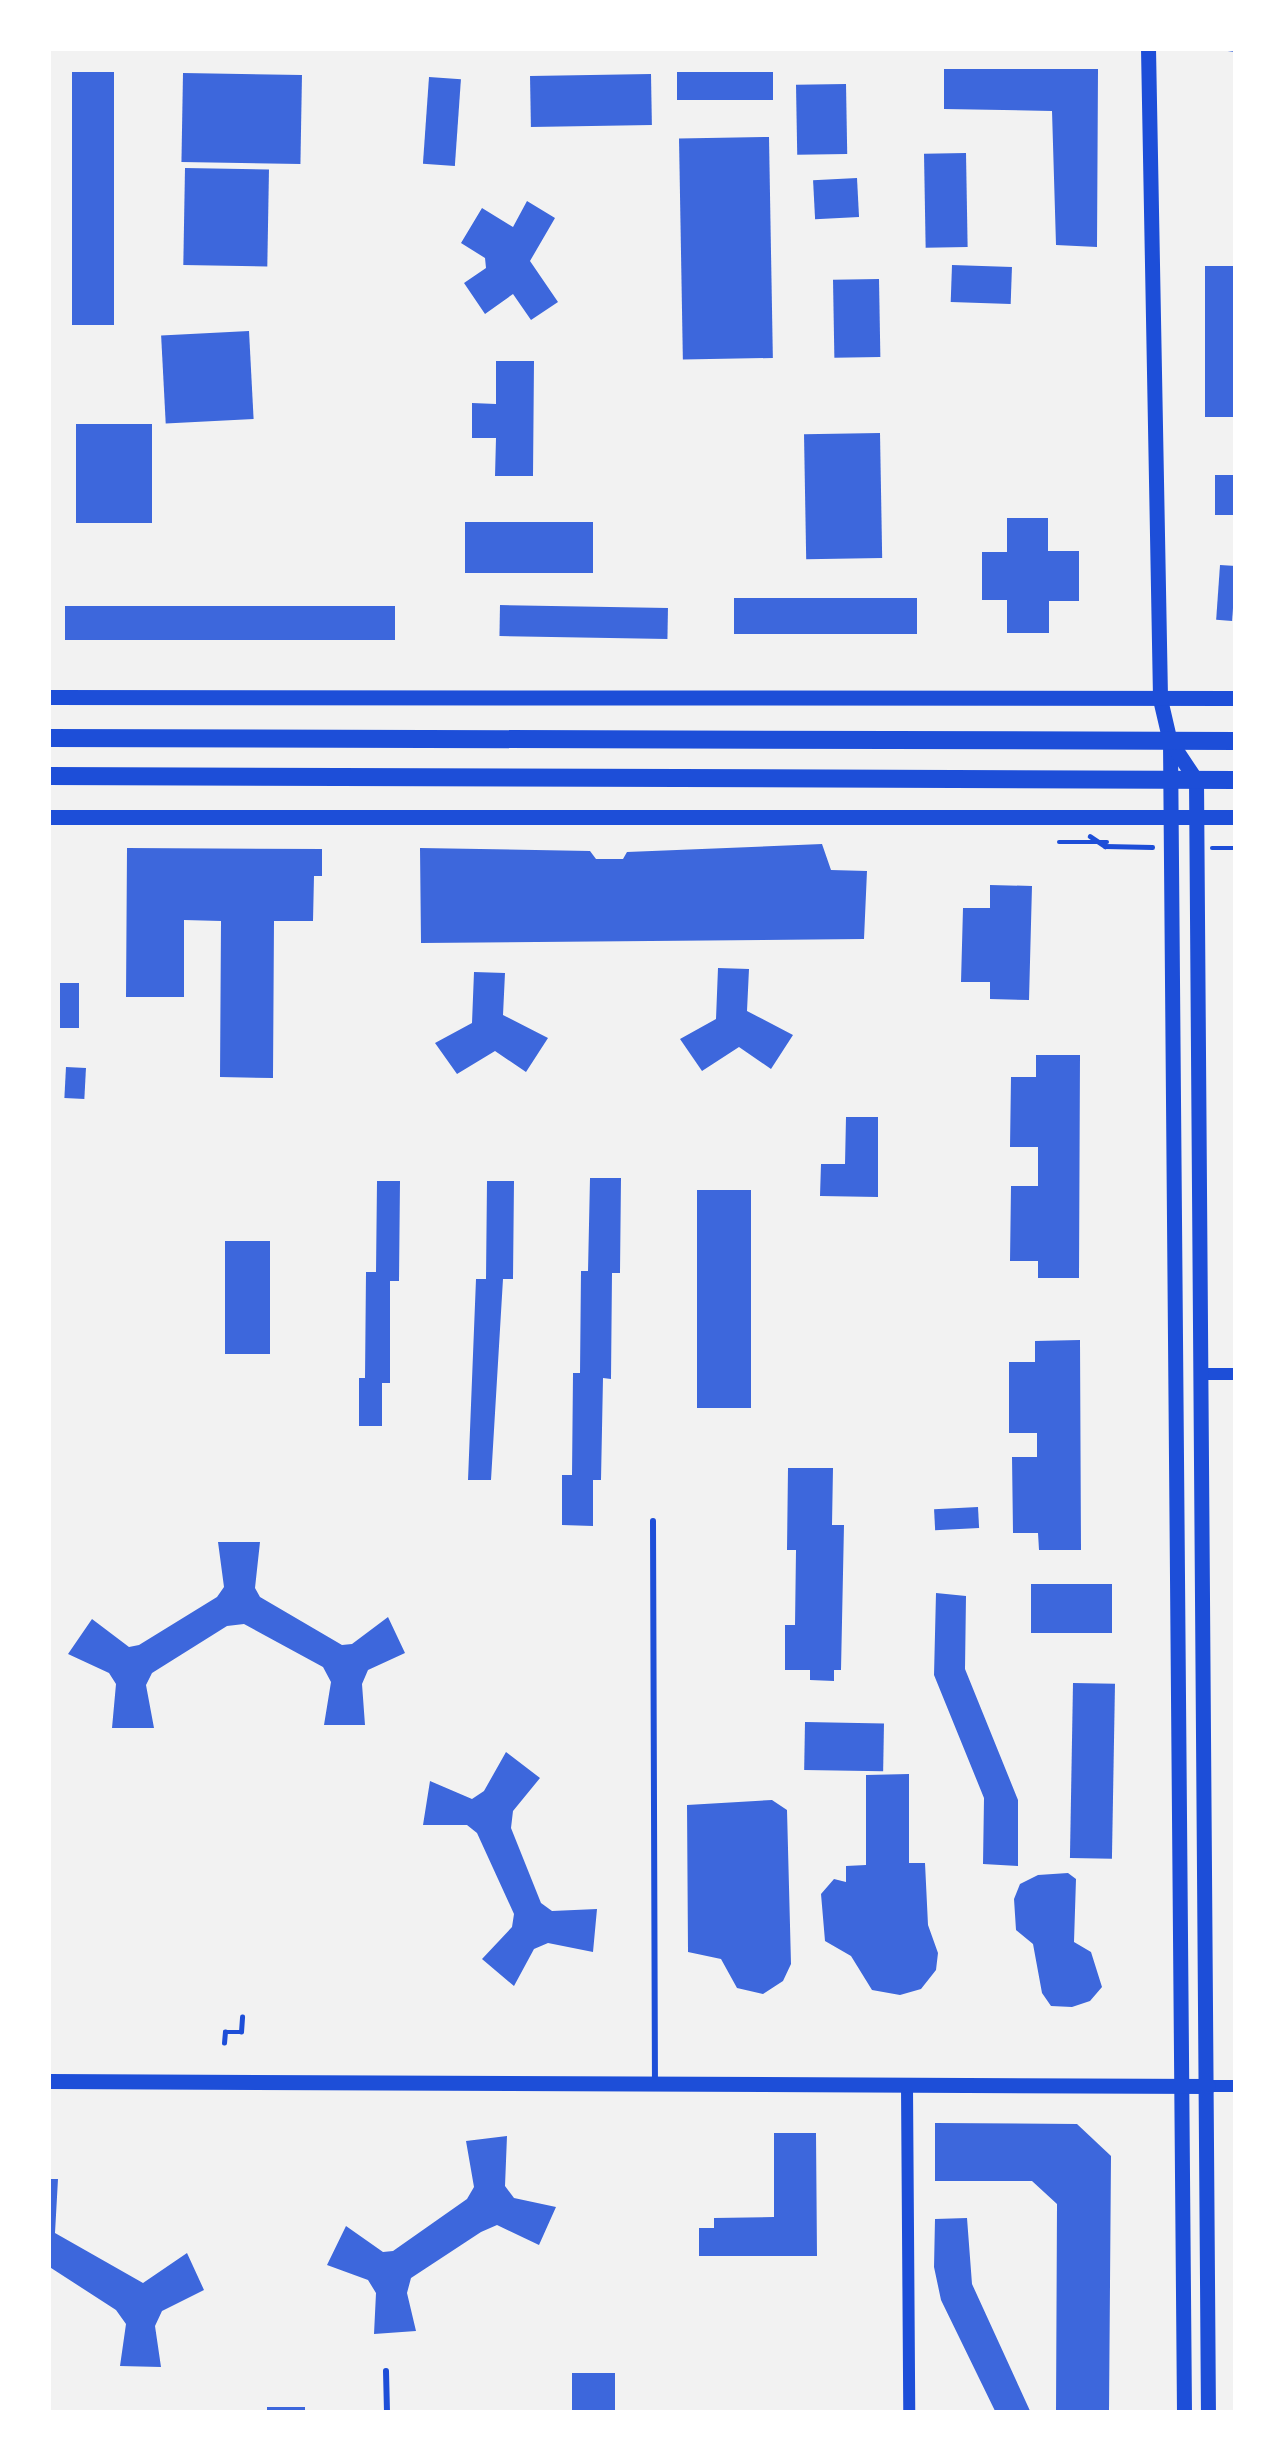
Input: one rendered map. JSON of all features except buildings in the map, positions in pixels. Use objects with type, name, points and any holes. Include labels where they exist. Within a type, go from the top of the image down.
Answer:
[{"type":"main road","points":[[48,739],[1236,741]]},
{"type":"main road","points":[[48,776],[1236,780]]},
{"type":"street","points":[[1148,48],[1160,699],[1171,742],[1184,2413]]},
{"type":"street","points":[[48,697],[1236,698]]},
{"type":"street","points":[[1171,742],[1196,780],[1208,2413]]},
{"type":"street","points":[[48,817],[1236,817]]},
{"type":"street","points":[[1202,1374],[1236,1374]]},
{"type":"street","points":[[48,2081],[1236,2086]]},
{"type":"street","points":[[907,2086],[909,2413]]},
{"type":"lane","points":[[652,1521],[656,2081]]},
{"type":"lane","points":[[386,2371],[387,2413]]},
{"type":"path","points":[[1086,825],[1086,842]]},
{"type":"path","points":[[1059,842],[1107,844]]},
{"type":"path","points":[[224,2043],[225,2032],[241,2032],[242,2018]]}]
